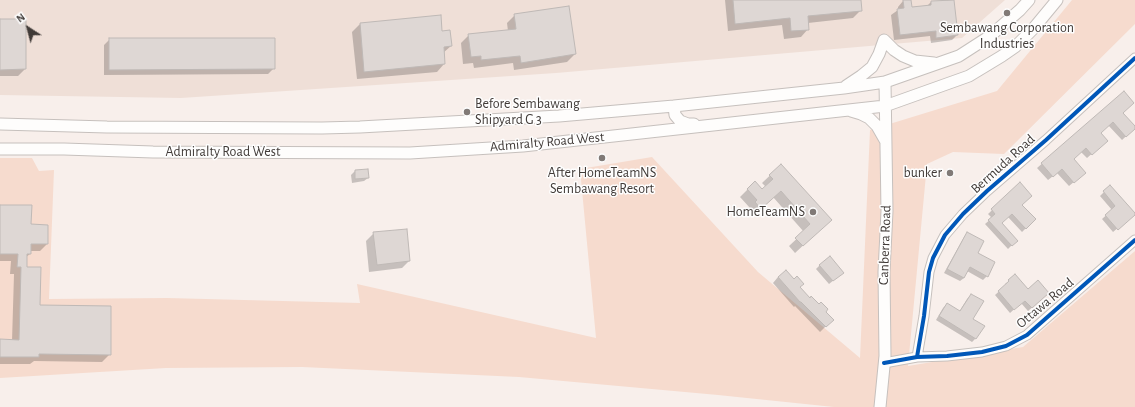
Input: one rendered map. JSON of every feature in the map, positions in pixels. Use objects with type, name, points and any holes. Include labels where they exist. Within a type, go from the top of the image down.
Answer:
[{"type":"main road","name":"Admiralty Road West","points":[[0,124],[115,127],[330,128],[559,116],[674,106],[844,88],[885,82],[959,56],[990,36],[1020,10],[1029,0]]},
{"type":"main road","name":"Admiralty Road West","points":[[0,149],[64,149],[153,152],[410,153],[523,146],[885,106],[969,76],[1002,56],[1033,29],[1057,0]]},
{"type":"main road","points":[[844,88],[872,67],[884,40],[894,50],[915,61],[938,64]]},
{"type":"main road","name":"Canberra Road","points":[[880,407],[884,363],[884,272],[887,211],[885,82]]},
{"type":"main road","points":[[674,106],[675,115],[680,121],[688,124],[709,125]]},
{"type":"main road","points":[[846,110],[869,118],[877,126],[886,142]]},
{"type":"street","name":"Bermuda Road","points":[[917,357],[929,272],[934,258],[946,235],[963,214],[987,191],[1046,140],[1135,58]]},
{"type":"street","name":"Ottawa Road","points":[[884,363],[917,357],[946,356],[982,352],[1006,346],[1027,335],[1135,240]]},
{"type":"shaded area","points":[[0,0],[1005,0],[962,38],[556,73],[181,98],[0,95]]},
{"type":"shaded area","points":[[1072,0],[1135,0],[1135,24],[1004,154],[953,152],[927,164],[908,366],[1023,347],[1135,251],[1135,407],[834,407],[519,377],[302,367],[166,368],[0,378],[0,158],[32,158],[39,171],[54,170],[49,299],[167,298],[360,303],[357,284],[596,338],[580,169],[652,157],[758,272],[860,358],[870,130],[997,91]]},
{"type":"building","points":[[733,0],[861,0],[862,11],[808,16],[809,30],[791,31],[790,18],[735,24]]},
{"type":"building","points":[[903,0],[911,0],[912,7],[931,5],[931,1],[954,0],[958,35],[936,38],[936,31],[900,35],[897,9],[904,8]]},
{"type":"building","points":[[569,6],[576,54],[521,63],[520,56],[481,60],[481,56],[471,57],[468,34],[516,29],[514,14]]},
{"type":"building","points":[[441,15],[442,31],[450,30],[452,46],[444,47],[445,64],[364,72],[360,23]]},
{"type":"building","points":[[0,19],[26,19],[26,69],[0,70]]},
{"type":"building","points":[[109,38],[275,38],[275,69],[109,70]]},
{"type":"building","points":[[1124,91],[1134,103],[1123,113],[1135,126],[1135,129],[1126,137],[1113,122],[1101,133],[1108,141],[1092,155],[1086,148],[1074,159],[1086,173],[1074,183],[1062,169],[1053,177],[1041,163]]},
{"type":"building","name":"HomeTeamNS","points":[[781,164],[832,220],[803,246],[795,238],[810,224],[781,191],[761,209],[755,202],[757,200],[747,189],[755,181],[762,189],[773,179],[769,175]]},
{"type":"building","points":[[368,169],[369,178],[355,179],[355,170]]},
{"type":"building","points":[[1020,182],[1032,196],[1022,205],[1036,219],[1026,229],[1012,214],[1002,223],[1018,241],[1012,246],[988,220],[995,214],[991,209]]},
{"type":"building","points":[[1110,185],[1135,213],[1135,215],[1118,230],[1105,215],[1115,206],[1103,191]]},
{"type":"building","points":[[0,205],[32,205],[31,224],[48,225],[48,244],[31,244],[31,254],[27,254],[27,267],[41,267],[40,305],[111,306],[111,355],[39,354],[39,357],[0,357],[0,339],[19,340],[21,267],[17,267],[18,254],[0,254]]},
{"type":"building","points":[[407,229],[410,261],[377,265],[373,232]]},
{"type":"building","points":[[967,232],[984,241],[978,253],[995,262],[988,277],[970,267],[964,278],[947,269]]},
{"type":"building","points":[[830,256],[844,273],[833,281],[819,265]]},
{"type":"building","points":[[786,270],[794,279],[797,276],[804,284],[800,287],[810,298],[811,296],[819,304],[821,302],[828,309],[826,312],[834,320],[826,327],[800,302],[778,277]]},
{"type":"building","points":[[1015,274],[1028,289],[1038,280],[1049,293],[1032,308],[1025,301],[1014,310],[998,291]]},
{"type":"building","points":[[971,294],[984,301],[973,319],[985,326],[976,339],[939,316],[947,303],[960,311]]},
{"type":"cycle path","points":[[917,357],[929,272],[933,258],[945,235],[963,214],[987,191],[1046,140],[1135,58]]},
{"type":"cycle path","points":[[884,363],[917,357],[947,356],[982,352],[1006,346],[1027,335],[1135,240]]},
{"type":"place","name":"Sembawang Corporation Industries","points":[[1007,13]]},
{"type":"place","name":"Before Sembawang Shipyard G 3","points":[[467,112]]},
{"type":"place","name":"After HomeTeamNS Sembawang Resort","points":[[602,158]]},
{"type":"place","name":"bunker","points":[[950,173]]},
{"type":"place","name":"HomeTeamNS","points":[[813,212]]}]
